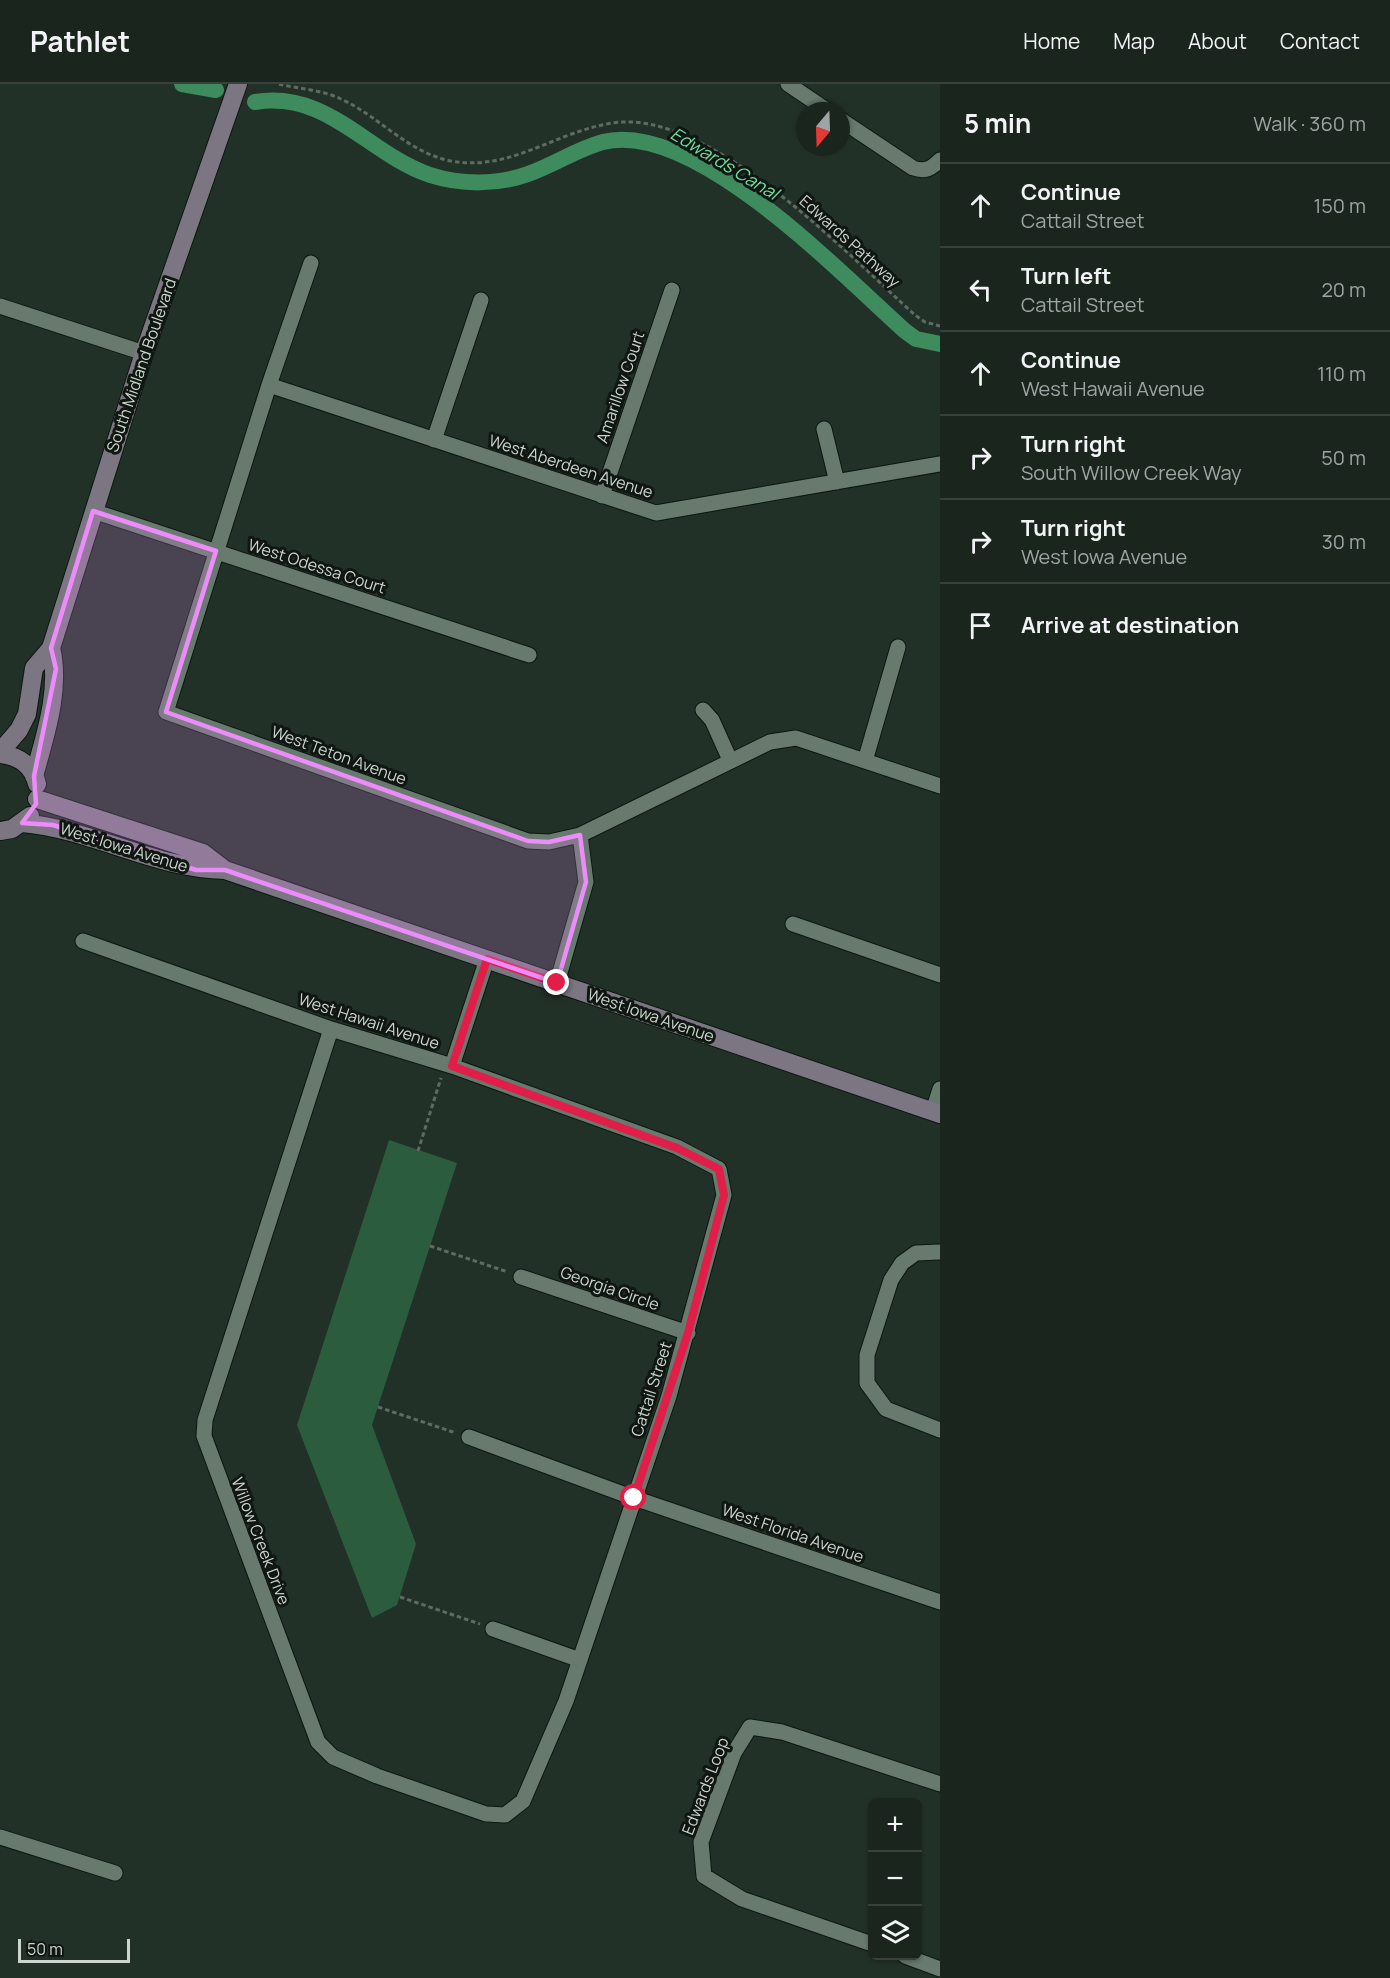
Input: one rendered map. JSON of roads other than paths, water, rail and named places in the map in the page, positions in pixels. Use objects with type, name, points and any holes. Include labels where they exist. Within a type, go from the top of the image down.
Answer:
[{"type":"street","name":"South Midland Boulevard","points":[[0,753],[19,730],[27,714],[34,668],[51,648],[144,353],[238,84]]},
{"type":"street","points":[[788,84],[815,102]]},
{"type":"street","points":[[850,126],[912,168],[922,171],[932,168],[940,160]]},
{"type":"street","name":"West Teton Avenue","points":[[311,263],[269,385],[165,712],[528,841],[549,842],[580,835],[770,742],[796,738],[940,786]]},
{"type":"street","name":"Amarillow Court","points":[[602,496],[672,290]]},
{"type":"street","points":[[434,441],[481,300]]},
{"type":"street","points":[[0,306],[144,353]]},
{"type":"street","name":"West Aberdeen Avenue","points":[[269,385],[656,513],[940,464]]},
{"type":"street","points":[[824,429],[837,482]]},
{"type":"street","name":"West Odessa Court","points":[[93,511],[529,656]]},
{"type":"street","points":[[865,761],[898,647]]},
{"type":"street","name":"South Midland Boulevard","points":[[34,776],[46,732],[56,669],[51,648]]},
{"type":"street","points":[[703,710],[712,720],[730,760]]},
{"type":"street","points":[[0,753],[22,761],[34,776],[38,792],[31,814],[22,823],[1,831]]},
{"type":"street","name":"West Iowa Avenue","points":[[37,799],[203,853],[225,870]]},
{"type":"street","name":"West Iowa Avenue","points":[[22,823],[57,827],[196,870],[225,870],[936,1113]]},
{"type":"street","points":[[557,983],[586,882],[580,835]]},
{"type":"street","points":[[793,924],[940,975]]},
{"type":"street","name":"West Hawaii Avenue","points":[[83,941],[331,1029],[449,1065],[677,1148]]},
{"type":"street","points":[[449,1065],[487,959]]},
{"type":"street","name":"Willow Creek Drive","points":[[331,1029],[205,1420],[204,1436],[215,1469],[318,1742],[333,1757],[377,1776],[486,1814],[506,1815],[524,1801],[566,1701]]},
{"type":"street","points":[[936,1113],[940,1089]]},
{"type":"street","name":"Cattail Street","points":[[566,1701],[688,1333],[724,1195],[719,1169],[677,1148]]},
{"type":"street","points":[[940,1252],[916,1253],[902,1263],[891,1280],[867,1355],[867,1383],[886,1409],[940,1430]]},
{"type":"street","name":"Georgia Circle","points":[[521,1276],[688,1333]]},
{"type":"street","name":"West Florida Avenue","points":[[469,1437],[634,1498],[940,1602]]},
{"type":"street","points":[[493,1629],[580,1660]]},
{"type":"street","name":"Edwards Loop","points":[[868,1942],[742,1899],[704,1876],[700,1842],[734,1754],[750,1727],[782,1732],[940,1784]]},
{"type":"street","points":[[0,1837],[115,1873]]},
{"type":"street","points":[[914,1960],[940,1971],[938,1978]]},
{"type":"waterway","name":"Edwards Canal","points":[[182,84],[216,90]]},
{"type":"waterway","name":"Edwards Canal","points":[[255,102],[281,101],[304,105],[347,126],[408,165],[430,175],[454,181],[492,182],[516,178],[603,142],[639,141],[680,154],[722,177],[764,206],[844,274],[905,331],[916,339],[940,344]]}]
